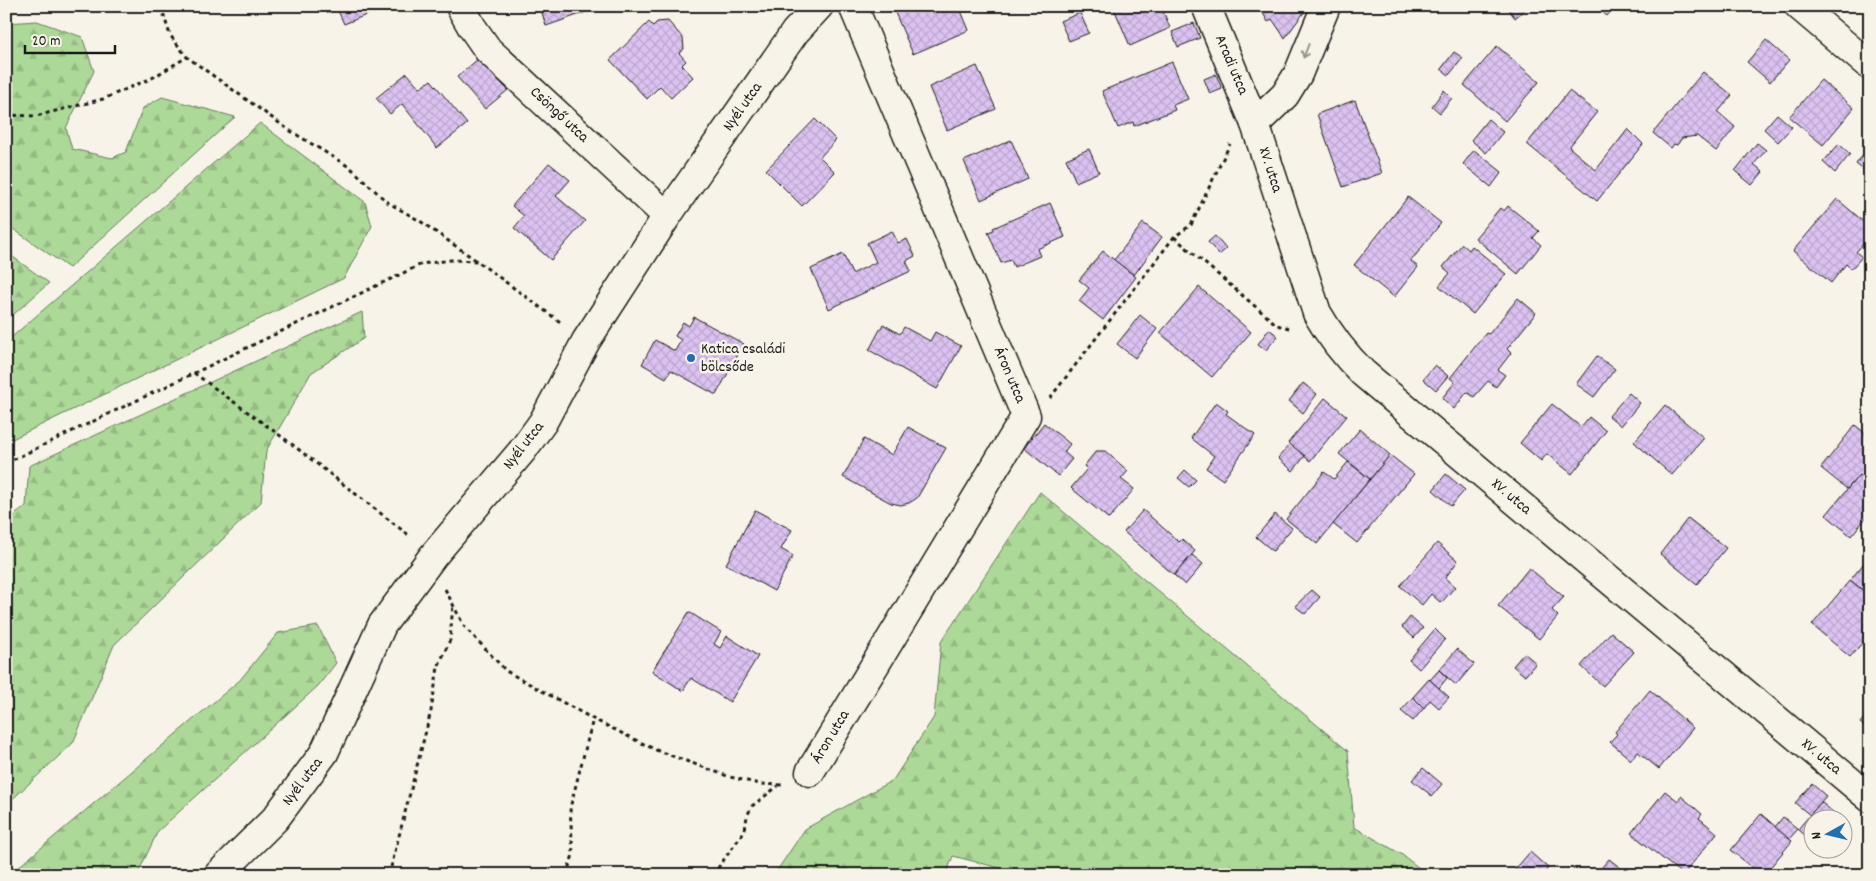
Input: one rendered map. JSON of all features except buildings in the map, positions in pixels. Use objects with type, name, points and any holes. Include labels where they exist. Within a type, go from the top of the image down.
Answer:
[{"type":"street","name":"Csöngő utca","points":[[460,6],[488,50],[667,216]]},
{"type":"street","name":"Nyél utca","points":[[218,875],[275,819],[324,753],[382,625],[433,556],[522,451],[544,422],[586,341],[667,216],[795,32],[819,6]]},
{"type":"street","name":"Áron utca","points":[[810,772],[1026,416],[853,6]]},
{"type":"street","name":"Aradi utca","points":[[1206,6],[1255,124]]},
{"type":"street","points":[[1255,124],[1285,94],[1298,74],[1326,6]]},
{"type":"street","points":[[1799,6],[1870,66]]},
{"type":"street","name":"XV. utca","points":[[1255,124],[1317,313],[1330,336],[1345,355],[1363,373],[1870,798]]},
{"type":"path","points":[[163,6],[170,34],[187,57],[290,130],[351,168],[387,202],[420,221],[586,341]]},
{"type":"path","points":[[6,115],[36,116],[103,99],[152,78],[187,57]]},
{"type":"path","points":[[1026,416],[1042,408],[1174,237],[1191,225],[1240,122],[1255,124]]},
{"type":"path","points":[[1174,237],[1277,326],[1330,336]]},
{"type":"path","points":[[6,463],[422,264],[451,260],[477,261]]},
{"type":"path","points":[[194,373],[401,528],[433,556],[444,588],[464,626],[506,671],[656,750],[730,777],[778,786],[799,781],[810,772]]},
{"type":"path","points":[[389,875],[431,711],[438,667],[450,640],[453,604]]},
{"type":"path","points":[[566,875],[573,856],[570,808],[594,719]]},
{"type":"path","points":[[713,875],[745,830],[747,816],[752,806],[778,786]]},
{"type":"green space","points":[[37,21],[82,37],[94,71],[66,128],[72,149],[112,158],[126,152],[143,108],[162,97],[235,117],[69,268],[6,224],[6,23]]},
{"type":"green space","points":[[260,123],[365,202],[372,226],[344,278],[6,442],[6,342]]},
{"type":"green space","points":[[6,252],[49,283],[6,321]]},
{"type":"green space","points":[[362,312],[364,338],[311,373],[266,451],[261,502],[114,645],[73,743],[6,805],[6,522],[26,506],[29,466]]},
{"type":"green space","points":[[1040,492],[1348,751],[1354,827],[1401,854],[1428,875],[1027,875],[953,856],[946,875],[774,875],[805,829],[893,780],[934,717],[941,642]]},
{"type":"green space","points":[[318,626],[336,663],[318,686],[158,831],[137,875],[9,875],[240,680],[278,633]]},
{"type":"place","name":"Katica családi bölcsőde","points":[[691,358]]}]
